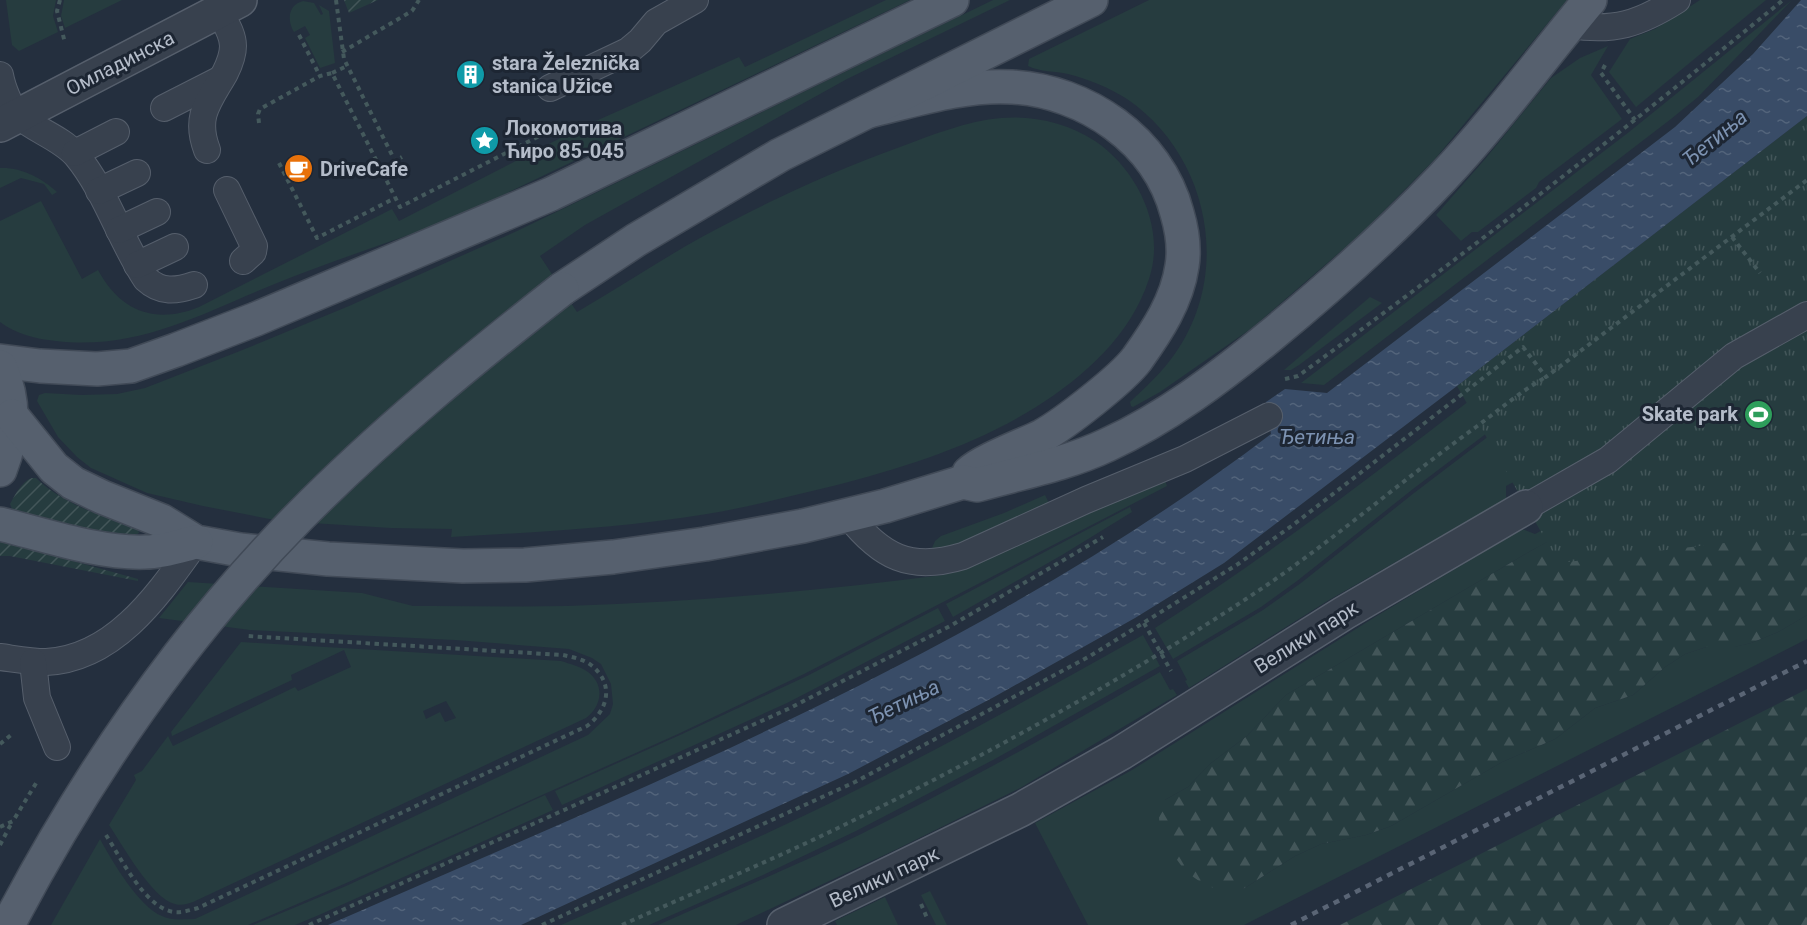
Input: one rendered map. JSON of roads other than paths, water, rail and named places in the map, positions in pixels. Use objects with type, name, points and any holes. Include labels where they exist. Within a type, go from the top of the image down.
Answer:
[{"type":"main road","points":[[0,361],[97,369],[131,366],[176,350],[277,311],[541,198],[952,0]]},
{"type":"main road","points":[[8,925],[28,886],[100,768],[146,701],[193,639],[298,518],[421,403],[562,288],[703,199],[780,155],[1091,0]]},
{"type":"main road","points":[[12,416],[54,468],[73,483],[162,521],[196,542],[250,551],[328,559],[416,564],[525,565],[613,557],[705,544],[848,515],[963,482],[977,485],[1070,459],[1106,446],[1148,423],[1227,371],[1325,292],[1383,238],[1443,177],[1590,0]]},
{"type":"main road","points":[[869,111],[936,95],[983,87],[1012,87],[1058,95],[1082,104],[1124,130],[1161,174],[1173,197],[1179,220],[1183,242],[1182,266],[1176,290],[1166,314],[1135,363],[1044,435],[971,470],[963,482]]},
{"type":"main road","points":[[0,368],[10,397],[12,416],[11,435],[0,470]]},
{"type":"main road","points":[[0,524],[60,540],[130,552],[160,551],[196,542]]},
{"type":"street","name":"Омладинска","points":[[9,120],[230,6]]},
{"type":"street","name":"Велики парк","points":[[784,925],[1020,810],[1121,753],[1344,613],[1526,507]]},
{"type":"lane","points":[[550,88],[628,51],[656,22],[695,0]]},
{"type":"lane","points":[[1569,25],[1599,29],[1620,26],[1645,18],[1677,0]]},
{"type":"lane","points":[[199,147],[203,110],[230,63],[233,46],[230,6]]},
{"type":"lane","points":[[0,75],[9,120],[50,135],[75,153],[99,191],[146,279],[153,286],[163,290],[181,289],[194,285]]},
{"type":"lane","points":[[164,108],[221,79]]},
{"type":"lane","points":[[75,153],[116,132]]},
{"type":"lane","points":[[99,191],[137,173]]},
{"type":"lane","points":[[227,190],[231,219],[254,246],[253,252],[243,261]]},
{"type":"lane","points":[[119,230],[157,212]]},
{"type":"lane","points":[[137,265],[175,247]]},
{"type":"lane","name":"Велики парк","points":[[1526,507],[1608,460],[1734,356],[1807,315]]},
{"type":"lane","points":[[848,515],[864,536],[885,551],[905,560],[923,563],[942,562],[963,556],[1086,500],[1185,459],[1269,416]]},
{"type":"lane","points":[[0,657],[48,662],[97,648],[113,637],[153,600],[196,542]]},
{"type":"lane","points":[[33,662],[37,698],[57,747]]},
{"type":"water","name":"Ђетиња","points":[[1801,0],[1807,0],[1807,116],[1224,563],[1135,618],[994,697],[848,774],[521,925],[328,925],[573,819],[815,707],[934,647],[1050,582],[1163,511],[1271,434],[1266,402],[1285,389],[1327,393],[1675,127],[1753,54]]},
{"type":"railway","points":[[1291,925],[1807,661]]},
{"type":"place","name":"stara Železnička stanica Užice","points":[[471,74]]},
{"type":"place","name":"Локомотива Ћиро 85-045","points":[[484,140]]},
{"type":"place","name":"DriveCafe","points":[[299,169]]},
{"type":"place","name":"Skate park","points":[[1759,414]]}]
